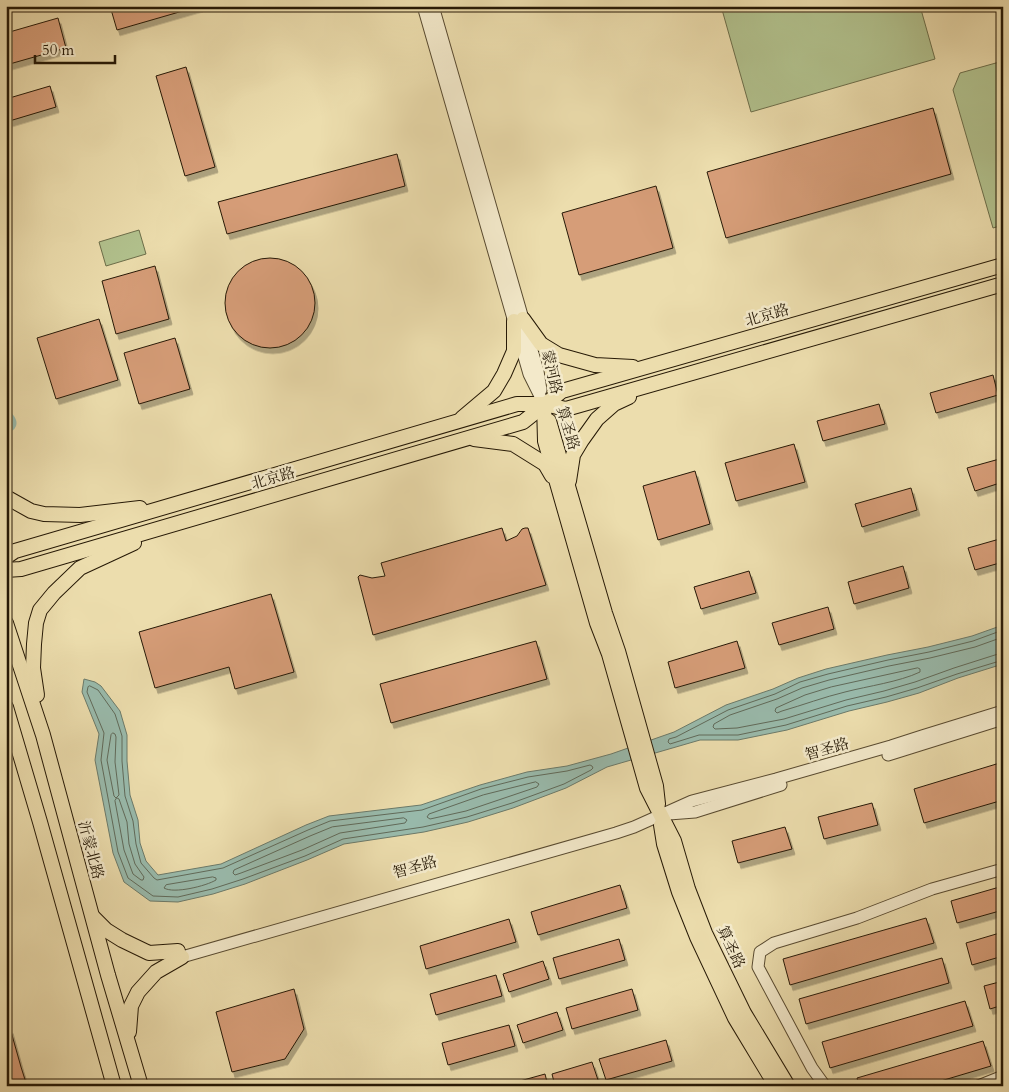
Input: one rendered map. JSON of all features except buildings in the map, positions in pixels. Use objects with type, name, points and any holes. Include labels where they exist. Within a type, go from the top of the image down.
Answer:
[{"type":"main road","name":"北京路","points":[[6,570],[21,569],[523,422],[562,391],[1003,265]]},
{"type":"main road","name":"北京路","points":[[6,557],[15,551],[517,404],[544,404],[566,409],[1003,284]]},
{"type":"main road","points":[[518,320],[541,344],[559,355],[596,365],[644,368]]},
{"type":"main road","points":[[458,421],[494,390],[504,374],[514,350],[518,320]]},
{"type":"main road","points":[[564,488],[573,456],[596,419],[614,404],[651,385]]},
{"type":"main road","name":"算圣路","points":[[544,404],[564,488],[618,651],[636,733],[646,767],[656,786],[664,844],[679,892],[696,937],[735,1018],[776,1086]]},
{"type":"main road","points":[[466,438],[513,444],[545,464],[564,488]]},
{"type":"main road","points":[[6,497],[31,511],[44,514],[80,515],[182,502]]},
{"type":"main road","points":[[43,735],[33,668],[35,632],[40,610],[54,593],[80,568],[171,525]]},
{"type":"main road","name":"沂蒙北路","points":[[6,623],[43,735],[141,1086]]},
{"type":"main road","points":[[6,707],[114,1086]]},
{"type":"main road","points":[[6,714],[12,729]]},
{"type":"main road","name":"算圣路","points":[[660,815],[674,841],[688,889],[705,933],[744,1013],[788,1086]]},
{"type":"main road","points":[[92,916],[106,930],[148,953],[180,954]]},
{"type":"main road","points":[[128,1040],[131,1006],[138,992],[156,972],[180,954]]},
{"type":"street","name":"蒙河路","points":[[422,6],[518,320],[538,371],[544,404]]},
{"type":"street","name":"蒙河路","points":[[432,6],[518,320]]},
{"type":"street","name":"智圣路","points":[[660,815],[692,801],[882,749],[1003,711]]},
{"type":"street","name":"智圣路","points":[[180,954],[632,820],[695,812],[1003,719]]},
{"type":"street","points":[[825,1086],[812,1068],[758,967],[760,952],[774,942],[857,918],[932,889],[1003,869]]},
{"type":"street","points":[[978,1086],[1003,1076]]},
{"type":"green space","points":[[721,6],[920,6],[935,59],[751,112]]},
{"type":"green space","points":[[1003,61],[1003,225],[993,228],[953,90],[960,73]]},
{"type":"green space","points":[[139,230],[146,254],[106,266],[99,242]]},
{"type":"water","points":[[1003,625],[1003,664],[919,693],[849,711],[787,730],[738,740],[700,740],[607,767],[566,788],[513,808],[468,822],[424,832],[344,844],[245,884],[178,902],[150,901],[124,882],[113,853],[95,760],[99,734],[82,692],[84,679],[95,682],[101,686],[120,711],[127,735],[130,795],[138,820],[140,843],[146,861],[158,875],[221,864],[329,816],[421,805],[480,785],[527,772],[567,766],[611,754],[674,732],[726,705],[773,689],[798,678],[826,669],[972,636]]}]
